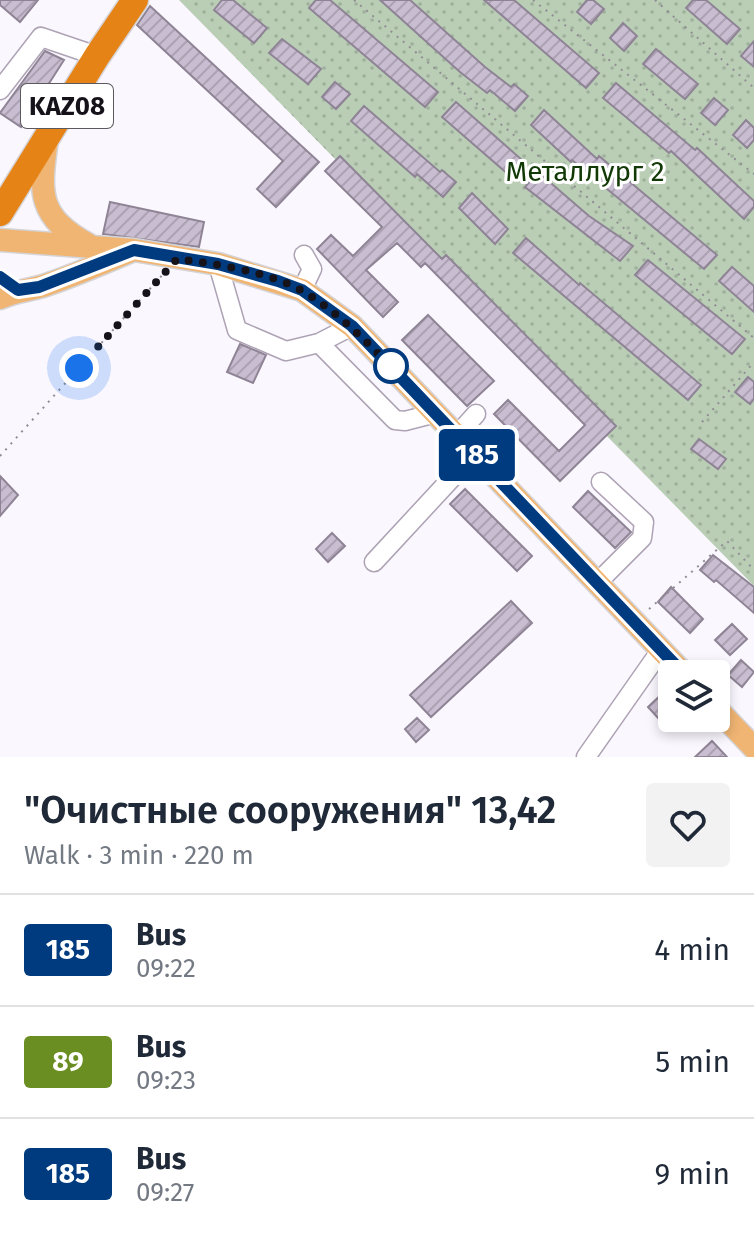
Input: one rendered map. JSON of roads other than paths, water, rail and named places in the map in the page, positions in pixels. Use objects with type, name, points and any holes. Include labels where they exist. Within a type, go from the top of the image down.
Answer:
[{"type":"highway","name":"KAZ08","points":[[0,213],[135,0]]},
{"type":"main road","points":[[47,140],[42,184],[52,218],[67,233],[93,248]]},
{"type":"main road","points":[[0,240],[134,250],[218,264],[302,290],[352,326],[671,660]]},
{"type":"main road","points":[[6,288],[39,287],[134,250]]},
{"type":"main road","points":[[730,723],[754,748]]},
{"type":"lane","points":[[0,90],[41,37],[97,56]]},
{"type":"lane","points":[[302,290],[312,269],[304,255]]},
{"type":"lane","points":[[218,264],[237,330],[286,351],[319,343],[352,326]]},
{"type":"lane","points":[[319,343],[395,420],[405,421],[436,413]]},
{"type":"lane","points":[[457,435],[476,414]]},
{"type":"lane","points":[[374,562],[475,453]]},
{"type":"lane","points":[[597,583],[642,538],[644,522],[601,482]]},
{"type":"lane","points":[[586,757],[661,650]]},
{"type":"park label","name":"Металлург 2","points":[[585,171]]}]
